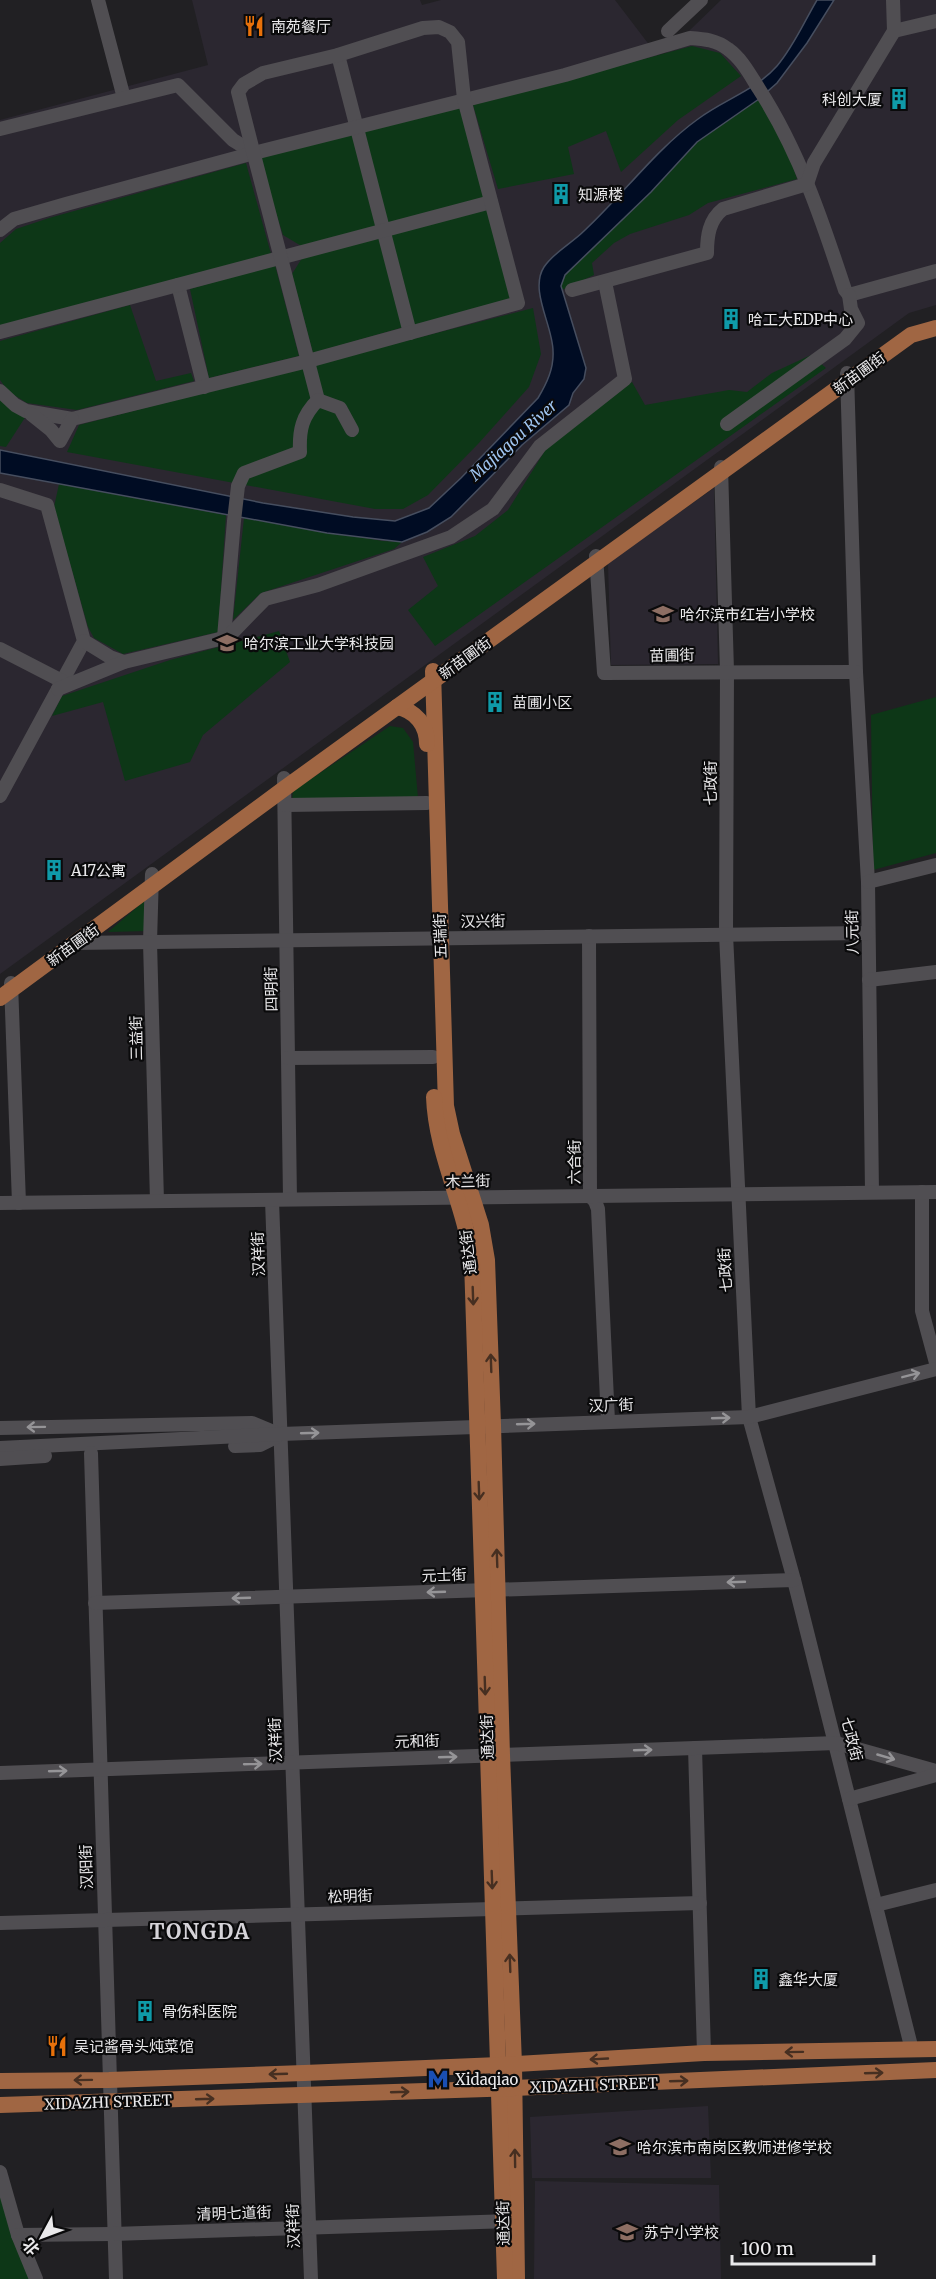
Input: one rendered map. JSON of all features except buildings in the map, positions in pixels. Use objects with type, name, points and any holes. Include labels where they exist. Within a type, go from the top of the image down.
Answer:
[{"type":"main road","name":"新苗圃街","points":[[285,790],[433,676],[721,470],[911,328],[936,320]]},
{"type":"main road","name":"新苗圃街","points":[[847,377],[911,335],[936,328]]},
{"type":"main road","name":"新苗圃街","points":[[6,989],[152,880],[285,790],[397,707],[433,676]]},
{"type":"main road","name":"五瑞街","points":[[433,676],[435,1104],[438,1127],[464,1197]]},
{"type":"main road","name":"五瑞街","points":[[397,707],[414,713],[424,725],[427,740],[427,803],[434,938],[446,1106],[464,1197]]},
{"type":"main road","name":"通达街","points":[[464,1197],[481,1226],[487,1260],[494,1425],[490,1590],[507,2065],[509,2221],[505,2279]]},
{"type":"main road","name":"通达街","points":[[464,1197],[472,1261],[476,1426],[490,1590]]},
{"type":"main road","name":"XIDAZHI STREET","points":[[0,2081],[507,2065],[704,2053],[936,2049]]},
{"type":"main road","name":"XIDAZHI STREET","points":[[0,2105],[110,2103],[936,2070]]},
{"type":"main road","name":"通达街","points":[[509,2221],[518,2279]]},
{"type":"street","points":[[98,0],[124,99]]},
{"type":"street","points":[[668,31],[701,0]]},
{"type":"street","points":[[807,184],[814,164],[894,31],[893,0]]},
{"type":"street","points":[[894,31],[936,21]]},
{"type":"street","points":[[26,411],[72,419],[308,361],[518,303],[464,99],[458,42],[450,32],[439,27],[423,28],[338,55],[263,73],[244,84],[238,92],[254,153],[308,361],[318,400]]},
{"type":"street","points":[[0,230],[14,219],[254,153],[565,75],[690,38],[711,39],[728,49],[747,70],[796,154],[858,323],[845,339],[727,424]]},
{"type":"street","points":[[338,55],[410,333]]},
{"type":"street","points":[[0,129],[178,85],[233,140],[254,153]]},
{"type":"street","points":[[572,290],[707,253],[711,225],[716,215],[723,209],[807,184]]},
{"type":"street","points":[[0,332],[491,202]]},
{"type":"street","points":[[849,295],[936,271]]},
{"type":"street","points":[[60,685],[124,662],[228,637],[265,599],[318,585],[451,537],[493,509],[540,446],[625,379],[605,282]]},
{"type":"street","points":[[178,285],[204,387]]},
{"type":"street","name":"八元街","points":[[847,377],[856,672],[868,882],[872,1192]]},
{"type":"street","points":[[0,391],[15,405],[51,430],[60,441],[72,419]]},
{"type":"street","points":[[224,637],[238,486],[244,473],[300,452],[300,428],[303,417],[318,400]]},
{"type":"street","points":[[318,400],[340,408],[352,430]]},
{"type":"street","name":"七政街","points":[[721,470],[727,671],[726,934],[749,1416],[795,1580],[912,2050]]},
{"type":"street","points":[[0,490],[47,505],[84,641],[110,657],[124,662]]},
{"type":"street","name":"苗圃街","points":[[596,559],[604,673],[856,672]]},
{"type":"street","points":[[0,796],[84,641]]},
{"type":"street","points":[[0,649],[60,685]]},
{"type":"street","points":[[285,790],[427,803]]},
{"type":"street","name":"四明街","points":[[285,790],[290,1199]]},
{"type":"street","points":[[868,882],[936,865]]},
{"type":"street","name":"三益街","points":[[152,880],[150,942],[157,1201]]},
{"type":"street","name":"汉兴街","points":[[69,943],[868,933]]},
{"type":"street","name":"六合街","points":[[589,936],[590,1196],[598,1209],[608,1421]]},
{"type":"street","points":[[869,980],[936,972]]},
{"type":"street","points":[[6,989],[19,1203]]},
{"type":"street","points":[[288,1058],[433,1057]]},
{"type":"street","points":[[922,1192],[929,1209],[922,1311],[936,1363]]},
{"type":"street","name":"木兰街","points":[[0,1203],[936,1192]]},
{"type":"street","name":"汉祥街","points":[[272,1200],[311,2279]]},
{"type":"street","name":"汉广街","points":[[0,1448],[281,1434],[749,1416],[936,1369]]},
{"type":"street","name":"汉广街","points":[[0,1428],[252,1424],[281,1434]]},
{"type":"street","name":"汉广街","points":[[0,1440],[213,1432],[281,1434]]},
{"type":"street","name":"汉广街","points":[[0,1459],[260,1445],[281,1434]]},
{"type":"street","name":"汉阳街","points":[[91,1453],[116,2279]]},
{"type":"street","name":"元士街","points":[[94,1603],[795,1580]]},
{"type":"street","name":"元和街","points":[[0,1773],[836,1743],[936,1773]]},
{"type":"street","points":[[694,1748],[704,2053]]},
{"type":"street","points":[[849,1799],[936,1773]]},
{"type":"street","points":[[876,1905],[936,1890]]},
{"type":"street","name":"松明街","points":[[0,1923],[700,1903]]},
{"type":"street","points":[[0,2172],[18,2235],[36,2279]]},
{"type":"street","name":"清明七道街","points":[[18,2235],[509,2221]]},
{"type":"shaded area","name":"哈尔滨工业大学科技园","points":[[192,0],[420,0],[422,5],[441,0],[615,0],[660,59],[721,0],[936,0],[936,305],[909,313],[0,974],[0,120],[208,65]]},
{"type":"shaded area","name":"哈尔滨市红岩小学校","points":[[714,488],[718,664],[611,665],[608,563]]},
{"type":"shaded area","name":"哈尔滨市南岗区教师进修学校","points":[[708,2106],[711,2178],[532,2178],[530,2117]]},
{"type":"shaded area","name":"苏宁小学校","points":[[535,2181],[719,2185],[721,2279],[534,2279]]},
{"type":"green space","points":[[692,46],[720,53],[741,76],[678,120],[621,172],[606,131],[568,147],[574,174],[498,189],[473,105]]},
{"type":"green space","points":[[759,99],[786,145],[797,179],[708,203],[689,215],[630,234],[614,243],[592,263],[594,275],[562,290],[565,275],[651,192],[697,142]]},
{"type":"green space","points":[[461,104],[485,200],[387,226],[364,130]]},
{"type":"green space","points":[[355,132],[380,226],[303,247],[283,235],[258,155]]},
{"type":"green space","points":[[246,163],[271,254],[0,326],[0,243],[16,229]]},
{"type":"green space","points":[[488,208],[512,299],[413,328],[389,233]]},
{"type":"green space","points":[[382,235],[404,327],[313,353],[292,274],[304,255]]},
{"type":"green space","points":[[275,265],[299,356],[209,378],[190,289]]},
{"type":"green space","points":[[130,305],[156,381],[191,373],[194,381],[77,410],[27,403],[9,392],[0,380],[0,341]]},
{"type":"green space","points":[[533,308],[541,354],[529,387],[428,495],[403,509],[375,509],[67,452],[79,425]]},
{"type":"green space","points":[[811,355],[826,368],[435,646],[408,610],[438,586],[423,557],[475,536],[508,510],[546,449],[632,382],[645,405],[729,390],[747,392],[772,373]]},
{"type":"green space","points":[[0,396],[26,416],[6,447],[0,446]]},
{"type":"green space","points":[[59,484],[226,515],[218,632],[123,654],[94,638],[88,627],[54,507]]},
{"type":"green space","points":[[244,518],[383,541],[402,542],[394,549],[261,593],[233,620]]},
{"type":"green space","points":[[279,631],[290,662],[203,735],[190,762],[125,781],[103,702],[52,716],[62,696],[170,660]]},
{"type":"green space","points":[[936,697],[936,853],[873,870],[871,715]]},
{"type":"green space","points":[[390,726],[403,728],[413,742],[418,798],[292,801],[293,791]]},
{"type":"green space","points":[[148,898],[147,931],[108,932]]},
{"type":"green space","points":[[0,2194],[30,2279],[0,2279]]},
{"type":"water","name":"Majiagou River","points":[[817,0],[834,0],[807,43],[777,83],[759,99],[697,142],[651,192],[565,275],[561,286],[586,368],[584,379],[573,393],[569,405],[522,445],[451,517],[427,532],[402,542],[327,533],[0,473],[0,450],[263,503],[353,517],[395,521],[429,508],[538,398],[544,387],[551,369],[553,351],[540,297],[540,276],[544,267],[598,217],[682,131],[769,74],[789,50]]},
{"type":"place","name":"南苑餐厅","points":[[254,26]]},
{"type":"place","name":"科创大厦","points":[[899,99]]},
{"type":"place","name":"知源楼","points":[[561,194]]},
{"type":"place","name":"哈工大EDP中心","points":[[731,319]]},
{"type":"place","name":"哈尔滨市红岩小学校","points":[[663,614]]},
{"type":"place","name":"哈尔滨工业大学科技园","points":[[227,643]]},
{"type":"place","name":"苗圃小区","points":[[495,702]]},
{"type":"place","name":"A17公寓","points":[[54,870]]},
{"type":"place","name":"鑫华大厦","points":[[761,1979]]},
{"type":"place","name":"骨伤科医院","points":[[145,2011]]},
{"type":"place","name":"吴记酱骨头炖菜馆","points":[[57,2046]]},
{"type":"place","name":"Xidaqiao","points":[[438,2079]]},
{"type":"place","name":"哈尔滨市南岗区教师进修学校","points":[[620,2147]]},
{"type":"place","name":"苏宁小学校","points":[[627,2232]]},
{"type":"district","name":"TONGDA","points":[[200,1931]]}]
